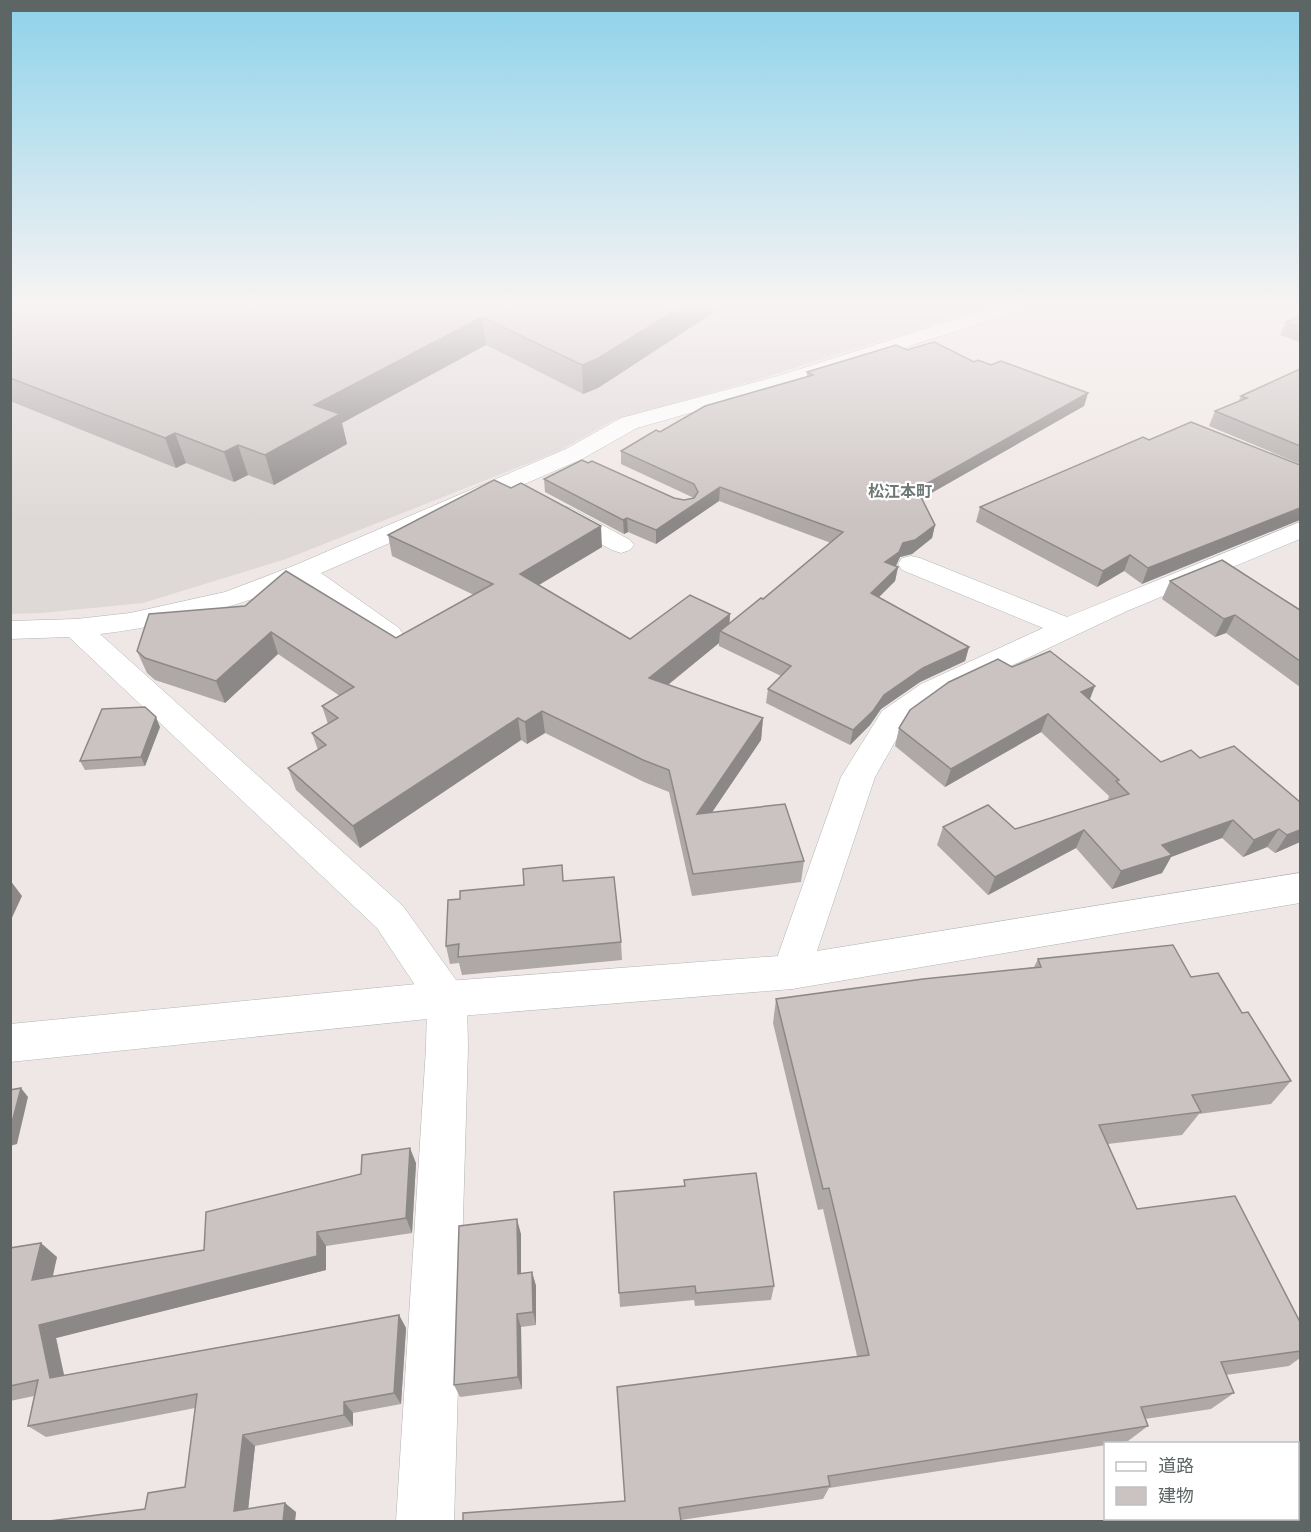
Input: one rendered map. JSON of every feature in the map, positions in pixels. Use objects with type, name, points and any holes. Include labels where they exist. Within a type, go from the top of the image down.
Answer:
[{"type":"street","points":[[10,630],[76,628],[130,622],[233,598],[302,572],[574,454],[629,423],[797,376]]},
{"type":"street","points":[[574,454],[604,467]]},
{"type":"street","points":[[506,483],[621,544]]},
{"type":"street","points":[[792,972],[858,777],[893,720],[932,691],[1117,605],[1300,530]]},
{"type":"street","points":[[911,564],[1068,628]]},
{"type":"street","points":[[302,572],[389,634]]},
{"type":"street","points":[[76,628],[390,917],[447,999],[447,1048],[425,1521]]},
{"type":"street","points":[[10,1043],[447,999],[792,972],[1300,888]]},
{"type":"shaded area","points":[[10,376],[768,376],[614,420],[557,452],[286,559],[143,603],[11,614]]},
{"type":"building","points":[[368,376],[314,405],[340,414],[265,455],[238,445],[224,452],[175,433],[165,438],[10,378]]},
{"type":"building","points":[[808,376],[1043,376],[1088,393],[917,489],[935,525],[915,540],[903,543],[899,552],[885,562],[898,567],[871,593],[969,647],[923,668],[884,695],[873,711],[853,730],[768,689],[791,666],[720,631],[761,598],[763,599],[843,532],[720,487],[656,530],[627,518],[623,520],[544,479],[582,460],[588,463],[592,461],[674,498],[684,500],[694,498],[698,492],[694,484],[621,451],[656,430],[660,432],[705,406]]},
{"type":"building","points":[[1284,376],[1300,376],[1300,446],[1215,411],[1247,398],[1241,396]]},
{"type":"building","points":[[1191,422],[1300,465],[1300,508],[1148,568],[1130,555],[1103,571],[980,507],[1143,437],[1149,440]]},
{"type":"building","points":[[494,480],[511,488],[521,483],[601,526],[520,574],[630,639],[690,595],[730,614],[649,678],[763,718],[697,814],[785,804],[804,861],[693,874],[669,770],[643,760],[542,711],[525,722],[518,718],[353,826],[288,768],[326,745],[312,733],[338,718],[322,706],[354,687],[271,632],[216,681],[145,658],[137,651],[149,614],[245,606],[286,571],[396,638],[493,584],[388,535]]},
{"type":"building","points":[[1222,560],[1300,610],[1300,661],[1235,615],[1224,619],[1170,581]]},
{"type":"building","points":[[1050,651],[1095,686],[1081,692],[1161,762],[1191,750],[1200,758],[1234,746],[1300,802],[1300,830],[1287,835],[1279,829],[1254,840],[1233,820],[1162,845],[1172,855],[1121,871],[1084,830],[995,877],[943,827],[988,805],[1015,829],[1129,794],[1116,781],[1119,780],[1048,714],[951,769],[899,728],[910,710],[949,682],[998,659],[1012,667]]},
{"type":"building","points":[[145,707],[156,717],[141,757],[80,761],[102,709]]},
{"type":"building","points":[[562,865],[563,881],[614,877],[621,942],[458,957],[459,944],[446,946],[448,900],[460,899],[460,891],[524,885],[523,869]]},
{"type":"building","points":[[1173,945],[1191,977],[1218,973],[1242,1013],[1248,1012],[1291,1081],[1192,1095],[1201,1112],[1099,1125],[1137,1209],[1235,1196],[1300,1322],[1300,1351],[1221,1362],[1234,1393],[1141,1407],[1148,1426],[828,1476],[830,1486],[679,1508],[681,1521],[463,1521],[463,1513],[625,1501],[617,1387],[869,1355],[829,1188],[823,1189],[776,999],[923,979],[1041,967],[1038,959]]},
{"type":"building","points":[[21,1088],[10,1130],[10,1090]]},
{"type":"building","points":[[410,1148],[406,1218],[317,1232],[317,1256],[39,1325],[50,1378],[399,1315],[394,1393],[344,1402],[344,1415],[243,1435],[234,1511],[285,1503],[283,1521],[49,1521],[145,1509],[148,1493],[185,1487],[197,1394],[28,1426],[38,1380],[10,1386],[10,1248],[41,1243],[32,1280],[204,1250],[206,1212],[361,1174],[362,1155]]},
{"type":"building","points":[[756,1173],[774,1286],[696,1293],[695,1286],[619,1293],[614,1192],[685,1186],[684,1180]]},
{"type":"building","points":[[517,1219],[518,1274],[532,1272],[533,1312],[517,1314],[518,1377],[454,1385],[459,1226]]},
{"type":"building","points":[[1299,1472],[1300,1521],[1140,1521],[1299,1520]]},
{"type":"district","name":"松江本町","points":[[900,491]]}]
